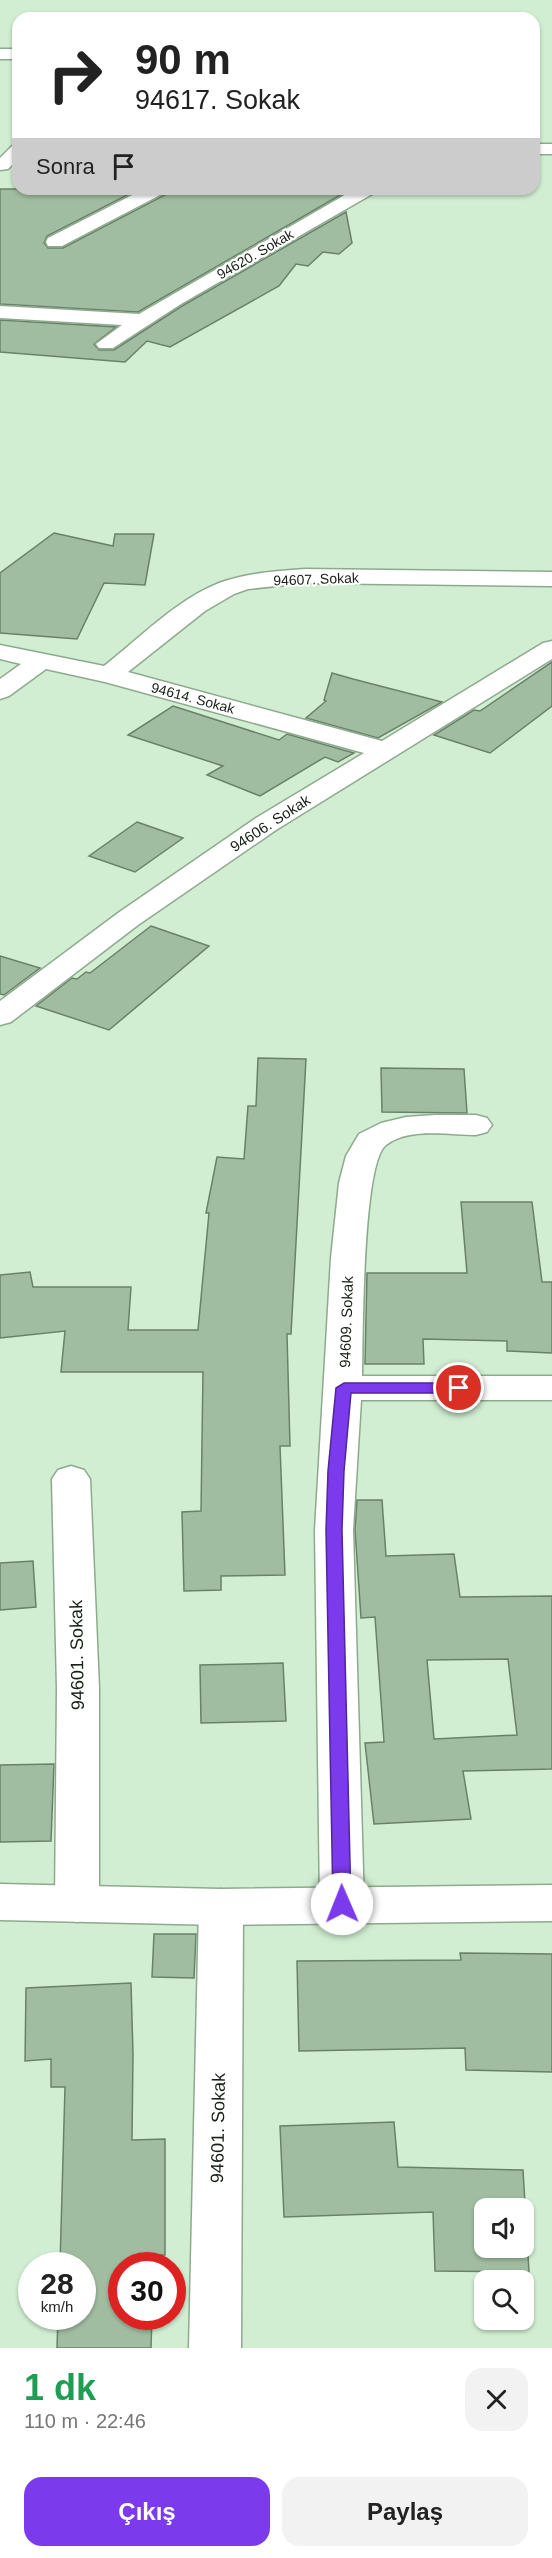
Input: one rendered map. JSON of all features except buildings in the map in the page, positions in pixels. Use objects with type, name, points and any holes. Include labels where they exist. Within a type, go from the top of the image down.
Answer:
[{"type":"street","points":[[55,242],[146,195]]},
{"type":"street","name":"94620. Sokak","points":[[106,344],[142,320],[358,195]]},
{"type":"street","points":[[0,312],[142,320]]},
{"type":"street","name":"94607. Sokak","points":[[109,675],[202,603],[227,589],[249,582],[282,578],[345,577],[552,579]]},
{"type":"street","name":"94606. Sokak","points":[[0,1016],[206,864],[384,750],[552,648]]},
{"type":"street","name":"94614. Sokak","points":[[0,652],[109,675],[384,750]]},
{"type":"street","points":[[0,691],[42,660]]},
{"type":"street","name":"94609. Sokak","points":[[342,1904],[334,1530],[336,1471],[344,1388],[344,1310],[361,1155],[368,1143],[383,1132],[411,1127],[476,1125]]},
{"type":"street","points":[[344,1388],[552,1388]]},
{"type":"street","name":"94601. Sokak","points":[[71,1479],[78,1688],[77,1904]]},
{"type":"street","points":[[0,1902],[221,1907],[552,1903]]},
{"type":"street","name":"94601. Sokak","points":[[215,2348],[221,1907]]},
{"type":"route","points":[[342,1904],[334,1530],[336,1471],[344,1388],[459,1388]]}]
